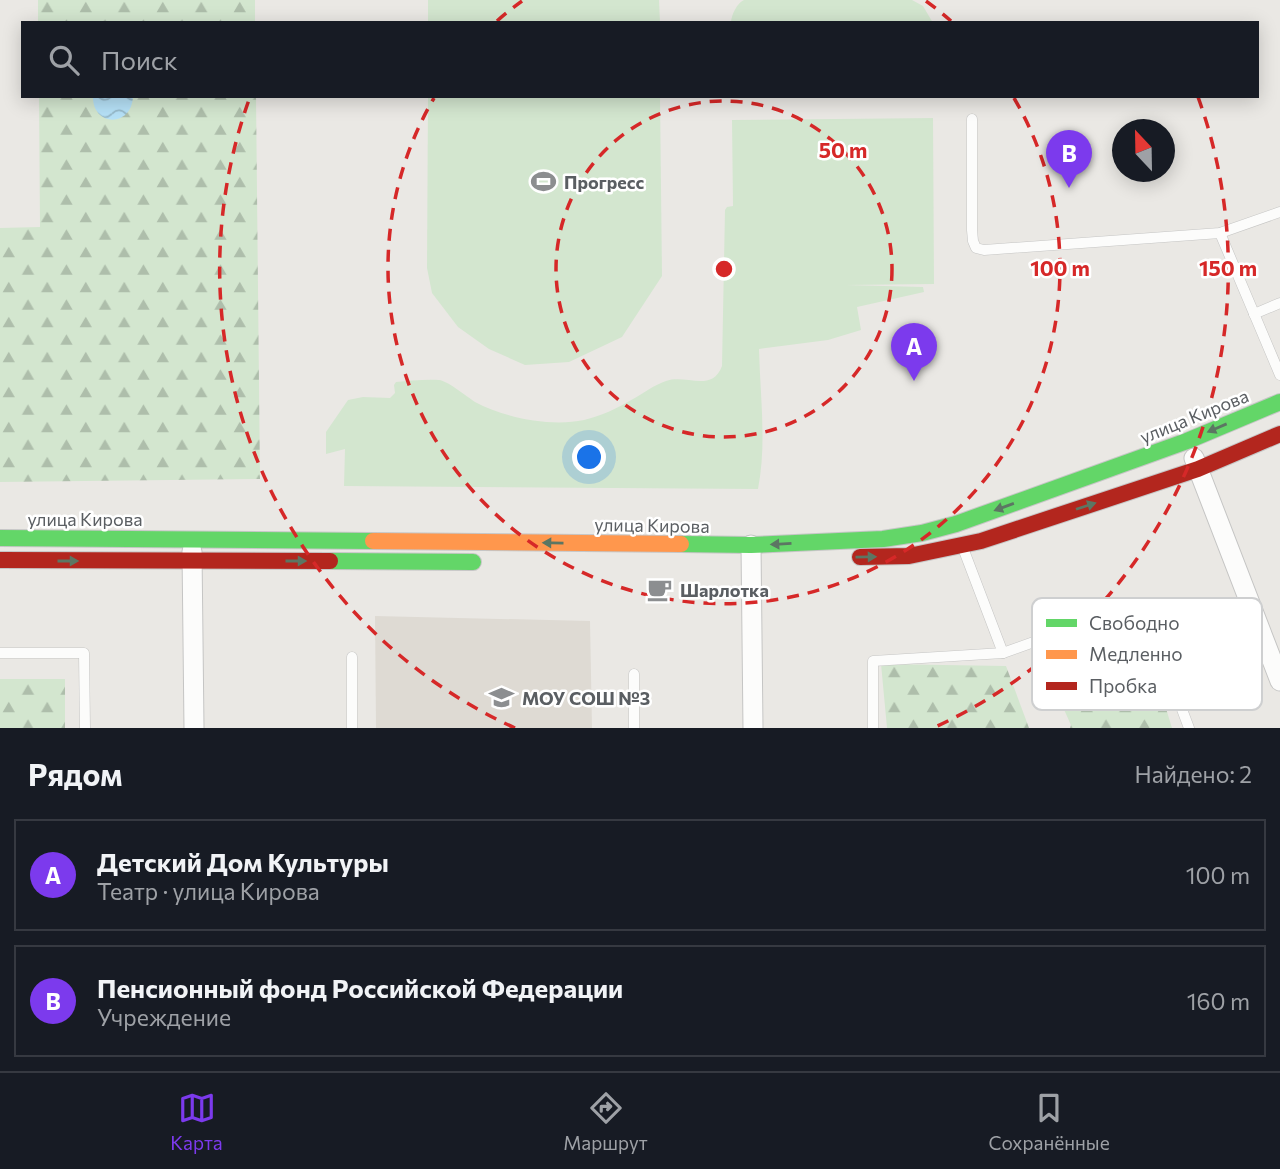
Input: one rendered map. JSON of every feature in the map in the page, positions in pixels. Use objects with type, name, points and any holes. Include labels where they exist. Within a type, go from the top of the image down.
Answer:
[{"type":"main road","name":"улица Кирова","points":[[0,538],[192,539],[752,552],[883,539],[956,524],[1187,441],[1280,402]]},
{"type":"main road","points":[[844,558],[909,556],[981,541],[1198,469],[1280,434]]},
{"type":"main road","name":"улица Кирова","points":[[724,560],[752,552],[791,559]]},
{"type":"main road","points":[[0,561],[487,562]]},
{"type":"street","points":[[1187,441],[1248,598]]},
{"type":"street","points":[[192,539],[194,728]]},
{"type":"street","points":[[752,552],[753,728]]},
{"type":"street","points":[[1262,634],[1280,681]]},
{"type":"lane","points":[[972,119],[972,230],[976,248],[984,250],[1220,233],[1280,212]]},
{"type":"lane","points":[[1220,233],[1280,375]]},
{"type":"lane","points":[[1254,314],[1280,303]]},
{"type":"lane","points":[[956,524],[1003,653]]},
{"type":"lane","points":[[873,728],[873,661],[1003,653],[1032,643]]},
{"type":"lane","points":[[0,653],[84,653],[85,728]]},
{"type":"lane","points":[[352,657],[352,728]]},
{"type":"lane","points":[[634,674],[634,728]]},
{"type":"lane","points":[[1182,710],[1189,728]]},
{"type":"shaded area","points":[[375,616],[590,621],[592,728],[376,728]]},
{"type":"green space","points":[[38,0],[255,0],[255,21],[38,21]]},
{"type":"green space","points":[[428,0],[659,0],[660,21],[428,21]]},
{"type":"green space","points":[[744,0],[912,0],[923,6],[932,21],[731,21],[739,4]]},
{"type":"green space","points":[[39,98],[256,98],[260,479],[0,482],[0,228],[40,227]]},
{"type":"green space","name":"Прогресс","points":[[428,98],[660,98],[662,276],[622,337],[569,362],[525,365],[489,349],[458,327],[432,293],[427,268]]},
{"type":"green space","points":[[933,118],[934,284],[846,285],[923,287],[924,292],[857,307],[861,330],[828,340],[759,349],[763,437],[758,489],[344,486],[345,449],[326,454],[326,432],[348,400],[363,397],[390,398],[395,393],[396,382],[439,380],[475,402],[500,413],[543,422],[571,422],[603,414],[666,381],[705,381],[718,374],[722,366],[725,210],[733,206],[732,120]]},
{"type":"green space","points":[[881,664],[1006,666],[1029,728],[887,728]]},
{"type":"green space","points":[[0,679],[65,679],[65,728],[0,728]]},
{"type":"green space","points":[[1064,710],[1166,710],[1172,728],[1070,728]]},
{"type":"water","points":[[93,98],[133,98],[126,114],[112,120],[99,114]]},
{"type":"traffic: fast","points":[[681,544],[751,545],[883,539],[922,533],[956,524],[1187,441],[1280,402]]},
{"type":"traffic: fast","points":[[0,538],[373,541]]},
{"type":"traffic: fast","points":[[330,561],[473,562]]},
{"type":"traffic: slow","points":[[373,541],[681,544]]},
{"type":"traffic: jam","points":[[860,557],[909,556],[981,541],[1198,469],[1280,434]]},
{"type":"traffic: jam","points":[[0,560],[330,561]]},
{"type":"place","name":"Прогресс","points":[[544,182]]},
{"type":"place","name":"Пенсионный фонд Российской Федерации","points":[[1069,188]]},
{"type":"place","name":"Детский Дом Культуры","points":[[914,381]]},
{"type":"place","name":"Шарлотка","points":[[660,590]]},
{"type":"place","name":"МОУ СОШ №3","points":[[502,698]]}]
